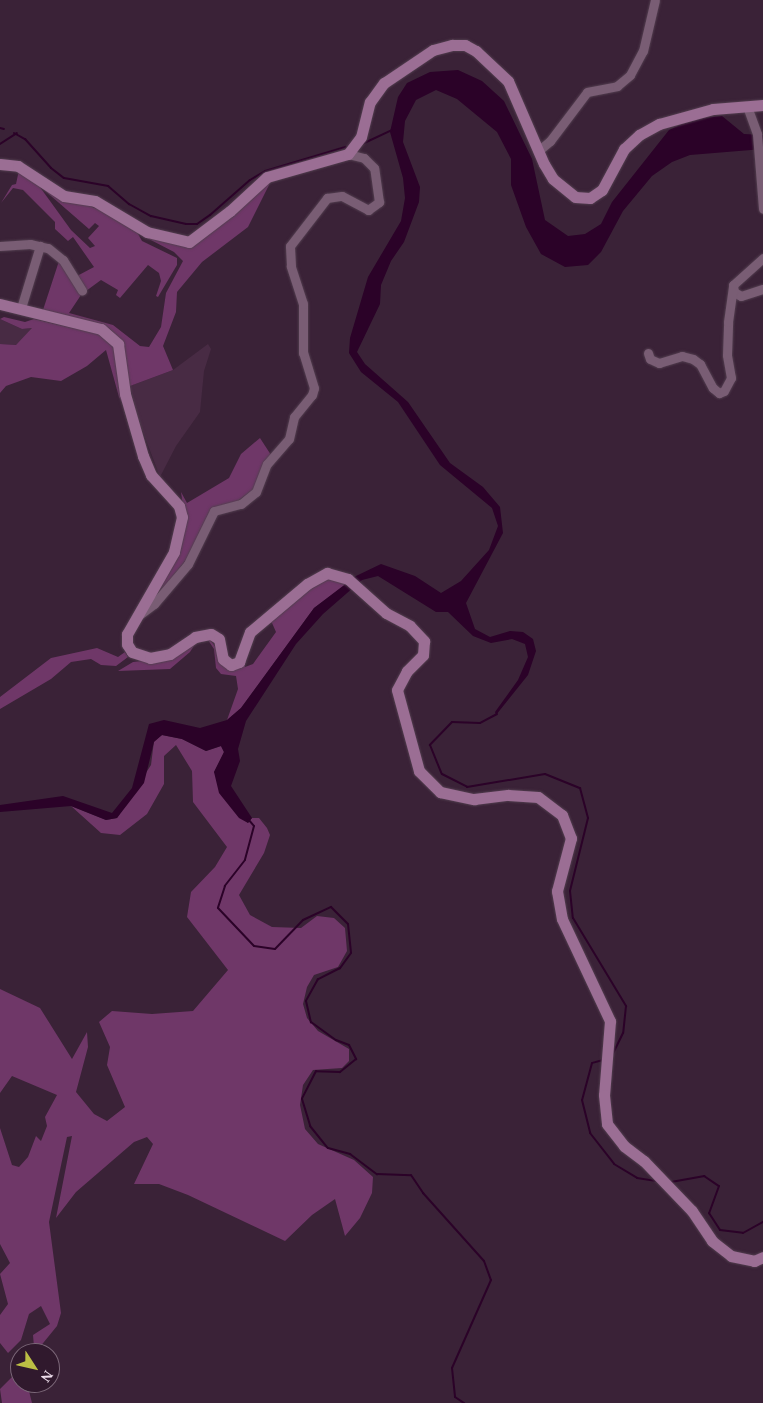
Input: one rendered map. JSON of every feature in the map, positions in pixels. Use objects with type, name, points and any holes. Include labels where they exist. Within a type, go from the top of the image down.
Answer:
[{"type":"main road","points":[[0,164],[18,166],[40,177],[56,193],[95,201],[147,232],[190,242],[230,211],[267,177],[348,154],[361,137],[374,94],[384,83],[433,50],[466,45],[476,50],[508,81],[538,151],[554,179],[575,197],[590,198],[602,190],[624,150],[659,124],[713,109],[748,109],[763,105]]},
{"type":"main road","points":[[0,304],[21,308],[59,321],[101,329],[118,344],[125,394],[143,456],[151,475],[179,506],[182,518],[174,552],[160,580],[133,618],[127,634],[127,644],[132,652],[150,658],[170,654],[195,637],[211,634],[219,639],[223,659],[231,665],[239,662],[250,632],[307,584],[327,573],[348,579],[386,613],[410,626],[424,641],[423,654],[407,671],[397,690],[420,771],[440,792],[474,799],[508,795],[538,797],[562,815],[570,838],[557,891],[560,910],[610,1021],[606,1073],[607,1124],[624,1146],[662,1179],[678,1196],[712,1241],[731,1256],[754,1260],[763,1257]]},
{"type":"street","points":[[538,151],[550,141],[587,92],[617,86],[630,76],[643,51],[655,0]]},
{"type":"street","points":[[748,109],[757,134],[763,209]]},
{"type":"street","points":[[133,618],[154,604],[188,564],[214,512],[241,504],[256,492],[267,464],[289,438],[294,417],[312,395],[314,388],[302,353],[303,304],[291,266],[290,246],[327,198],[342,196],[368,210],[378,202],[374,168],[364,158],[348,154]]},
{"type":"street","points":[[0,246],[40,246],[63,260],[82,291]]},
{"type":"street","points":[[21,308],[40,246]]},
{"type":"street","points":[[648,353],[650,359],[659,362],[682,356],[693,359],[700,364],[713,388],[719,393],[724,390],[731,378],[727,354],[728,322],[733,285],[763,258]]},
{"type":"street","points":[[733,285],[734,292],[741,296],[763,289]]},
{"type":"shaded area","points":[[458,70],[482,81],[504,101],[532,159],[545,220],[568,236],[585,234],[601,224],[612,202],[669,130],[693,119],[722,116],[744,134],[763,135],[763,149],[690,155],[672,162],[652,176],[623,211],[601,252],[588,265],[565,267],[541,254],[526,227],[511,185],[511,159],[497,132],[457,99],[436,90],[416,100],[405,121],[403,142],[420,187],[419,202],[404,242],[391,261],[381,285],[380,304],[357,352],[365,364],[408,402],[450,463],[483,487],[500,507],[503,533],[466,603],[475,629],[490,637],[510,631],[523,632],[533,639],[536,651],[528,675],[496,715],[495,712],[518,680],[528,657],[525,644],[512,639],[491,643],[473,636],[448,612],[436,612],[378,576],[362,580],[323,614],[296,644],[246,721],[238,749],[240,761],[231,786],[252,818],[248,823],[239,818],[219,793],[214,772],[224,752],[221,746],[206,751],[182,739],[162,735],[154,742],[144,783],[117,818],[106,820],[71,806],[0,812],[0,805],[63,796],[112,813],[132,788],[149,724],[164,720],[200,728],[227,720],[241,708],[314,608],[356,576],[381,564],[415,576],[441,593],[461,581],[489,550],[498,526],[492,508],[440,465],[398,402],[361,372],[349,353],[350,338],[368,277],[401,221],[405,198],[403,178],[390,132],[398,97],[407,83],[430,72]]},
{"type":"shaded area","points":[[19,170],[37,183],[71,230],[90,248],[95,246],[88,238],[99,226],[95,223],[89,229],[43,189],[103,211],[137,232],[142,241],[177,258],[177,265],[158,297],[156,296],[161,281],[159,273],[148,265],[120,298],[116,295],[118,290],[101,280],[86,291],[77,276],[94,267],[73,237],[68,241],[55,229],[55,222],[23,190],[13,188],[1,203],[12,185],[16,184]]},
{"type":"shaded area","points":[[271,181],[248,227],[202,262],[177,292],[176,312],[163,346],[173,370],[130,386],[119,338],[110,329],[43,310],[59,261],[81,295],[69,313],[113,325],[140,346],[149,347],[161,327],[166,293],[183,261],[174,252],[147,238],[187,244]]},
{"type":"shaded area","points":[[4,317],[25,322],[34,319],[98,334],[111,342],[116,351],[126,409],[119,397],[106,350],[87,366],[61,381],[31,377],[6,386],[0,393],[0,344],[16,345],[32,328],[22,329],[0,319]]},
{"type":"shaded area","points":[[0,319],[22,329],[32,328],[32,332],[16,345],[0,344]]},
{"type":"shaded area","points":[[208,344],[211,349],[204,371],[200,412],[176,446],[160,477],[137,416],[130,386],[173,370]]},
{"type":"shaded area","points":[[260,438],[271,455],[255,488],[235,503],[220,507],[194,550],[147,608],[164,578],[183,506],[181,492],[187,503],[229,478],[241,454]]},
{"type":"shaded area","points":[[336,577],[348,583],[314,608],[241,708],[227,720],[238,689],[236,676],[221,674],[216,668],[214,649],[208,640],[197,641],[190,652],[170,669],[118,671],[133,662],[169,658],[197,638],[208,637],[217,649],[223,666],[235,667],[245,652],[245,667],[253,664],[276,632],[272,623],[265,623],[320,580]]},
{"type":"shaded area","points":[[97,648],[118,657],[125,652],[128,657],[116,666],[101,665],[91,659],[71,662],[51,679],[0,709],[0,697],[51,658]]},
{"type":"shaded area","points":[[162,735],[182,739],[206,751],[221,746],[224,752],[214,772],[248,823],[252,818],[259,818],[267,828],[270,835],[264,853],[239,895],[250,915],[272,927],[301,928],[317,916],[334,918],[345,928],[347,951],[338,967],[314,975],[307,987],[303,1004],[307,1018],[318,1031],[349,1049],[349,1061],[342,1068],[313,1070],[303,1085],[300,1105],[305,1129],[318,1144],[354,1160],[373,1177],[372,1193],[360,1218],[345,1236],[335,1199],[312,1215],[285,1241],[188,1195],[159,1184],[134,1184],[153,1144],[147,1137],[134,1142],[76,1192],[56,1218],[72,1136],[67,1137],[49,1222],[61,1313],[57,1326],[43,1343],[34,1343],[33,1335],[50,1324],[41,1306],[29,1314],[21,1340],[18,1343],[10,1343],[10,1351],[8,1353],[0,1343],[0,1315],[8,1304],[0,1274],[10,1263],[0,1244],[0,1128],[12,1165],[19,1167],[28,1157],[36,1136],[41,1141],[47,1126],[45,1117],[57,1095],[12,1076],[0,1093],[0,989],[40,1008],[72,1059],[87,1032],[88,1047],[76,1092],[94,1114],[107,1121],[125,1107],[107,1065],[110,1047],[99,1022],[112,1011],[152,1014],[193,1011],[228,970],[187,917],[191,892],[215,867],[227,847],[193,802],[192,771],[176,745],[164,756],[164,784],[147,814],[120,835],[101,833],[71,806],[106,820],[117,818],[151,765],[154,741]]},
{"type":"shaded area","points":[[10,1379],[10,1393],[30,1393],[32,1403],[2,1403],[0,1389]]},
{"type":"waterway","points":[[0,128],[4,129]]},
{"type":"waterway","points":[[360,145],[392,130]]},
{"type":"waterway","points":[[14,133],[25,139],[51,168],[64,178],[108,186],[129,204],[151,216],[186,224],[197,224],[250,180],[265,171],[345,147]]},
{"type":"waterway","points":[[0,144],[17,133]]},
{"type":"waterway","points":[[497,714],[480,723],[452,722],[430,745],[442,774],[467,787],[545,774],[580,788],[588,818],[570,891],[573,918],[626,1006],[623,1033],[612,1056]]},
{"type":"waterway","points":[[248,819],[254,826],[245,860],[225,886],[218,908],[254,946],[275,949],[303,920],[331,907],[348,924],[351,953],[340,968],[318,979],[306,1001],[311,1022],[336,1040],[349,1045],[356,1059],[340,1072],[316,1071],[302,1099],[310,1126],[328,1148],[350,1154],[377,1174],[411,1175],[423,1193],[484,1261],[491,1280],[452,1368],[455,1397],[464,1403]]},
{"type":"waterway","points":[[603,1060],[592,1063],[582,1100],[590,1133],[614,1164],[637,1178],[657,1181]]},
{"type":"waterway","points":[[671,1182],[704,1176],[719,1186],[709,1213],[720,1230],[743,1233],[763,1222]]}]
